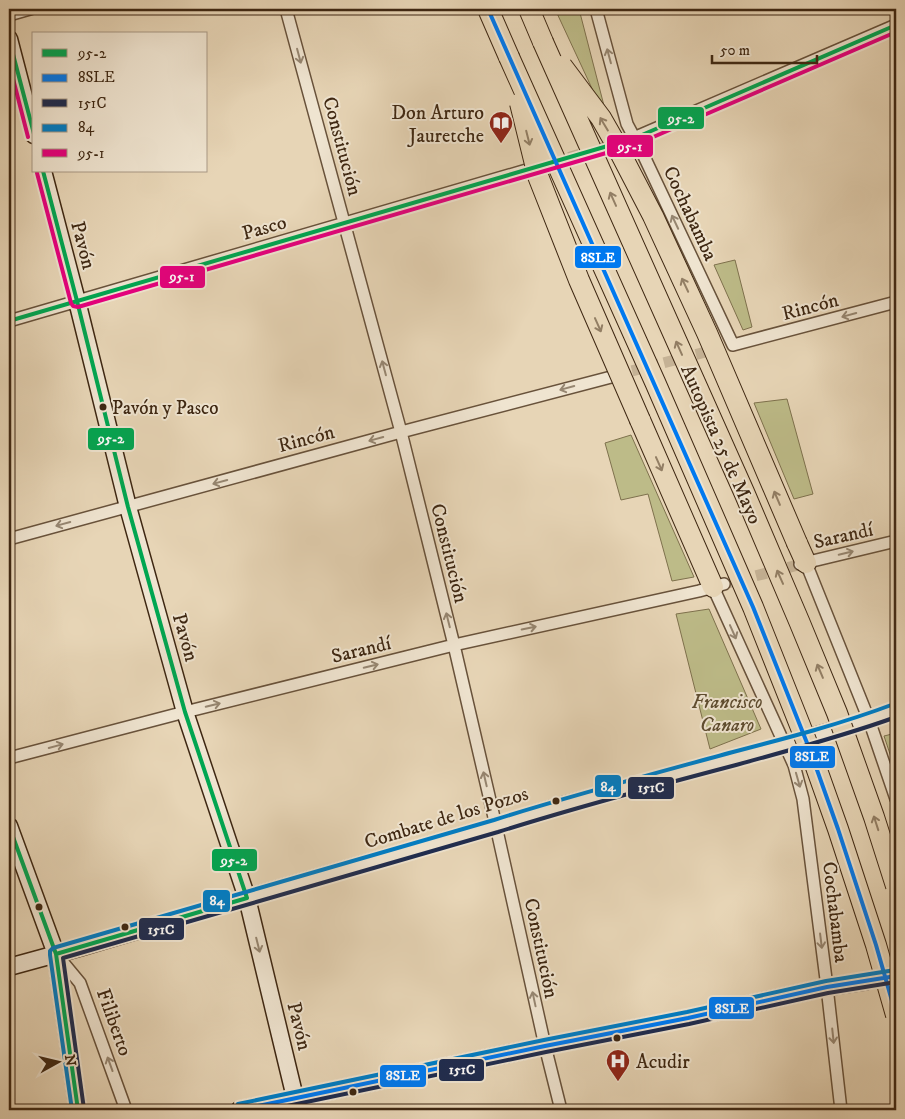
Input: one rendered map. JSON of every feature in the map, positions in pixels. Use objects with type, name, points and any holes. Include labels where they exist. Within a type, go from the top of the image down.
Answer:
[{"type":"highway","name":"Autopista 25 de Mayo","points":[[529,9],[542,42],[744,492],[807,640],[837,713],[896,886]]},
{"type":"highway","name":"Autopista 25 de Mayo","points":[[488,12],[753,607],[811,753],[838,829],[876,945],[896,1016]]},
{"type":"highway","points":[[542,42],[601,118],[653,216],[707,333],[796,543],[802,564]]},
{"type":"highway","points":[[509,57],[538,176],[579,280],[640,420],[718,586]]},
{"type":"street","points":[[9,15],[30,9]]},
{"type":"street","name":"Constitución","points":[[286,9],[401,432],[454,645],[561,1110]]},
{"type":"street","name":"Cochabamba","points":[[596,9],[627,124],[733,346]]},
{"type":"street","points":[[623,142],[896,25]]},
{"type":"street","points":[[9,39],[32,127]]},
{"type":"street","name":"Pasco","points":[[9,321],[530,169]]},
{"type":"street","name":"Pavón","points":[[43,172],[128,507],[185,712],[247,898],[297,1104]]},
{"type":"street","name":"Rincón","points":[[733,346],[896,302]]},
{"type":"street","name":"Rincón","points":[[9,539],[614,376]]},
{"type":"street","name":"Sarandí","points":[[802,564],[896,542]]},
{"type":"street","points":[[802,564],[869,720],[896,799]]},
{"type":"street","name":"Cochabamba","points":[[718,586],[794,765],[803,799],[841,1110]]},
{"type":"street","name":"Sarandí","points":[[9,758],[454,645],[718,586]]},
{"type":"street","name":"Combate de los Pozos","points":[[9,967],[496,826],[557,806],[784,745],[896,710]]},
{"type":"street","points":[[9,826],[56,954],[78,1110]]},
{"type":"street","name":"Filiberto","points":[[56,954],[80,983],[126,1110]]},
{"type":"street","points":[[239,1110],[297,1104],[545,1046],[688,1018],[827,987],[867,981]]},
{"type":"green space","points":[[555,9],[579,9],[609,125]]},
{"type":"green space","points":[[735,260],[752,327],[743,330],[714,265]]},
{"type":"green space","points":[[787,399],[813,494],[794,499],[754,403]]},
{"type":"green space","points":[[631,435],[694,577],[672,581],[648,494],[621,500],[605,443]]},
{"type":"green space","name":"Francisco Canaro","points":[[709,609],[761,729],[710,749],[676,614]]},
{"type":"green space","points":[[896,733],[896,772],[884,736]]},
{"type":"green space","points":[[896,1104],[896,1110],[860,1110],[860,1107]]},
{"type":"tunnel","points":[[553,162],[619,143]]},
{"type":"tunnel","points":[[616,375],[733,345]]},
{"type":"tunnel","points":[[724,584],[798,565]]},
{"type":"transit line","name":"8SLE","points":[[488,9],[753,607],[811,753],[838,829],[876,945],[896,1015]]},
{"type":"transit line","name":"95-2","points":[[9,321],[635,138],[896,25]]},
{"type":"transit line","name":"95-1","points":[[37,173],[71,303],[73,306],[78,307],[637,144],[896,32]]},
{"type":"transit line","name":"95-2","points":[[9,39],[32,126]]},
{"type":"transit line","name":"95-1","points":[[9,63],[28,137]]},
{"type":"transit line","name":"95-2","points":[[43,172],[128,507],[185,712],[247,898],[56,954]]},
{"type":"transit line","name":"84","points":[[72,1110],[50,955],[50,951],[53,948],[583,793],[814,730],[894,704]]},
{"type":"transit line","name":"151C","points":[[84,1109],[63,958],[587,805],[817,742],[896,717]]},
{"type":"transit line","name":"95-2","points":[[9,826],[56,954],[78,1110]]},
{"type":"transit line","name":"84","points":[[238,1104],[687,1012],[826,981],[895,970]]},
{"type":"transit line","name":"8SLE","points":[[239,1110],[688,1018],[827,987],[896,976]]},
{"type":"transit line","name":"151C","points":[[268,1110],[689,1024],[828,993],[896,982]]},
{"type":"place","name":"Don Arturo Jauretche","points":[[501,144]]},
{"type":"place","name":"Pavón y Pasco","points":[[103,407]]},
{"type":"place","name":"Acudir","points":[[618,1082]]}]
